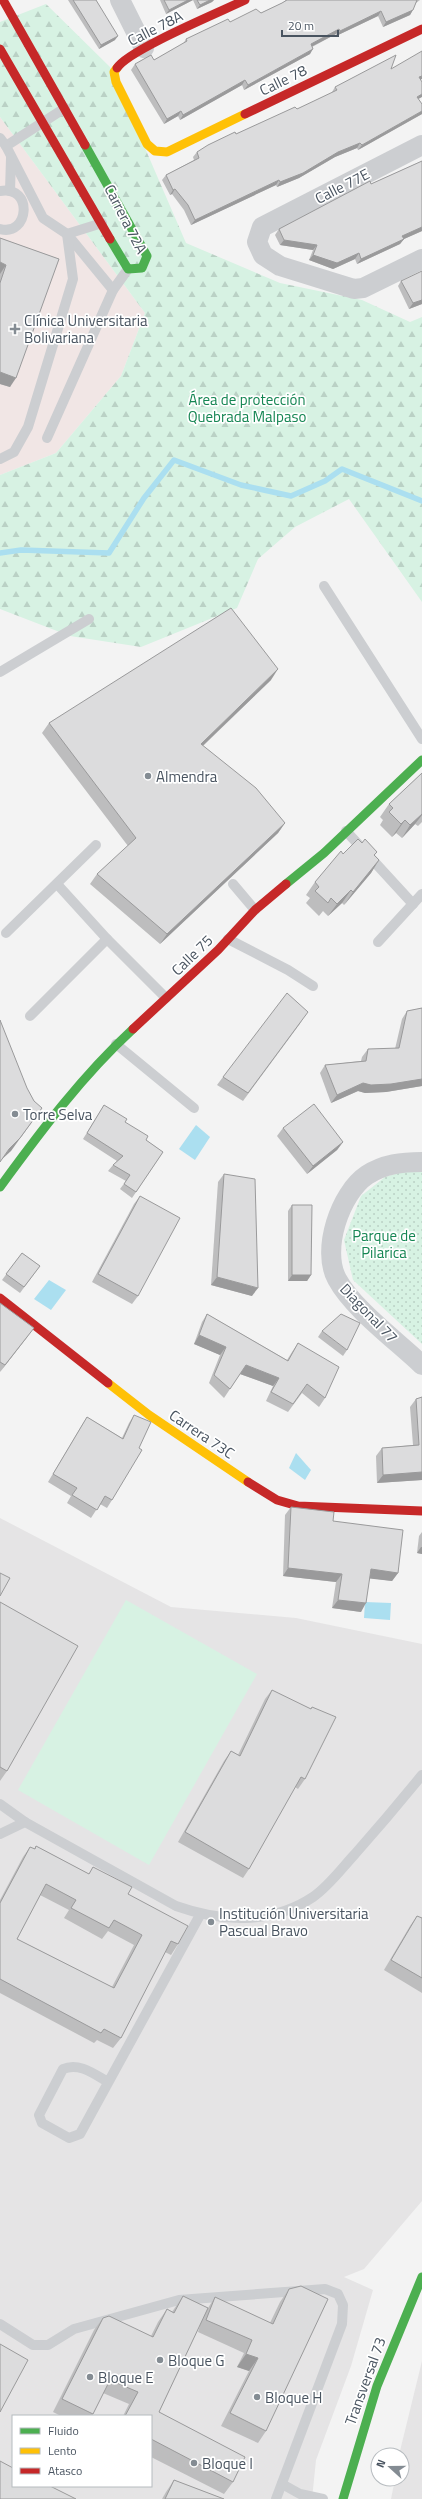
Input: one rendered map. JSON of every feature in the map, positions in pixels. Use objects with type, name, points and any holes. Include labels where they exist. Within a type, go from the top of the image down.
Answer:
[{"type":"street","name":"Carrera 72A","points":[[0,48],[128,269],[142,268],[148,256],[65,108],[2,0]]},
{"type":"street","points":[[120,0],[144,48]]},
{"type":"street","name":"Calle 78A","points":[[121,61],[144,48],[245,0]]},
{"type":"street","name":"Calle 78","points":[[121,61],[114,72],[116,82],[147,144],[155,151],[167,152],[422,29]]},
{"type":"street","name":"Calle 77E","points":[[422,145],[262,227],[257,242],[263,255],[280,266],[354,289],[363,288],[422,259]]},
{"type":"street","name":"Calle 75","points":[[0,1187],[42,1114],[84,1077],[116,1044],[228,939],[255,910],[346,831],[422,760]]},
{"type":"street","name":"Diagonal 77","points":[[422,1162],[389,1164],[367,1175],[355,1185],[344,1204],[330,1247],[332,1269],[344,1290],[422,1365]]},
{"type":"street","name":"Carrera 73C","points":[[0,1298],[149,1415],[258,1489],[277,1500],[298,1506],[316,1508],[422,1511]]},
{"type":"street","name":"Transversal 73","points":[[343,2499],[358,2439],[389,2354],[421,2280]]},
{"type":"lane","points":[[43,218],[3,142],[44,123],[65,108]]},
{"type":"lane","points":[[0,229],[10,229],[17,226],[24,213],[21,199],[5,191],[11,158]]},
{"type":"lane","points":[[24,213],[43,218],[67,234],[113,290]]},
{"type":"lane","points":[[67,234],[102,224]]},
{"type":"lane","points":[[0,459],[14,452],[28,426],[73,278],[67,234]]},
{"type":"lane","points":[[47,438],[113,290],[128,269]]},
{"type":"lane","points":[[324,586],[422,739]]},
{"type":"lane","points":[[0,672],[89,619]]},
{"type":"lane","points":[[346,831],[413,904]]},
{"type":"lane","points":[[6,933],[96,845]]},
{"type":"lane","points":[[57,884],[107,939],[166,998]]},
{"type":"lane","points":[[233,884],[255,910]]},
{"type":"lane","points":[[378,942],[422,894]]},
{"type":"lane","points":[[30,1016],[107,939]]},
{"type":"lane","points":[[228,939],[288,970],[313,986]]},
{"type":"lane","points":[[116,1044],[194,1108]]},
{"type":"lane","points":[[0,1804],[25,1822],[176,1906],[200,1915],[233,1919],[264,1916],[290,1909],[313,1897],[331,1880],[373,1834],[422,1775]]},
{"type":"lane","points":[[0,1834],[25,1822]]},
{"type":"lane","points":[[108,2082],[79,2067],[71,2066],[63,2069],[39,2115],[42,2123],[69,2138],[80,2134],[200,1915]]},
{"type":"lane","points":[[0,2324],[33,2345],[48,2345],[74,2329],[179,2300],[325,2289],[338,2294],[344,2305],[342,2324],[276,2499]]},
{"type":"lane","points":[[282,2484],[300,2494],[323,2499]]},
{"type":"shaded area","points":[[0,117],[145,313],[121,376],[56,453],[0,475]]},
{"type":"shaded area","name":"Institución Universitaria Pascual Bravo","points":[[0,1518],[171,1607],[296,1618],[422,1644],[422,2201],[364,2269],[344,2277],[373,2290],[351,2366],[316,2460],[312,2499],[0,2499]]},
{"type":"shaded area","points":[[422,2361],[422,2499],[391,2499],[393,2487],[410,2487],[410,2447],[401,2447]]},
{"type":"green space","name":"Área de protección Quebrada Malpaso","points":[[46,4],[110,67],[186,243],[280,283],[362,300],[410,322],[422,317],[422,602],[349,499],[295,527],[258,559],[237,608],[141,647],[70,636],[0,609],[0,475],[56,453],[121,376],[145,313],[0,117],[0,22]]},
{"type":"green space","name":"Parque de Pilarica","points":[[412,1169],[422,1169],[422,1344],[353,1280],[344,1240],[361,1196],[385,1177]]},
{"type":"green space","points":[[126,1600],[257,1674],[149,1865],[18,1790]]},
{"type":"water","points":[[196,1125],[210,1137],[195,1160],[179,1149]]},
{"type":"water","points":[[49,1280],[66,1290],[51,1310],[34,1299]]},
{"type":"water","points":[[296,1453],[311,1470],[305,1480],[289,1468]]},
{"type":"water","points":[[365,1602],[391,1603],[390,1620],[364,1618]]},
{"type":"building","points":[[73,0],[96,0],[118,36],[101,45]]},
{"type":"building","points":[[164,0],[188,0],[169,10]]},
{"type":"building","points":[[197,0],[210,0],[200,5]]},
{"type":"building","points":[[287,0],[417,0],[413,10],[386,22],[381,11],[340,31],[339,29],[311,44],[313,49],[248,85],[245,80],[183,115],[181,111],[167,119],[135,64],[151,55],[154,60],[187,41],[186,39],[228,19],[230,22],[256,9],[261,13]]},
{"type":"building","points":[[422,51],[422,76],[419,77],[422,82],[422,94],[417,97],[422,104],[422,111],[362,145],[360,143],[338,152],[303,173],[280,182],[279,180],[195,220],[188,205],[175,189],[173,190],[166,175],[199,158],[197,152],[208,145],[295,107],[297,109],[337,90],[335,87],[396,55],[391,69]]},
{"type":"building","points":[[422,161],[422,227],[402,236],[404,239],[361,259],[359,253],[337,263],[313,255],[317,245],[284,240],[279,229],[370,181],[371,184]]},
{"type":"building","name":"Clínica Universitaria Bolivariana","points":[[0,238],[59,259],[16,378],[0,372],[0,283],[6,265],[0,262]]},
{"type":"building","points":[[422,271],[422,300],[413,303],[401,281]]},
{"type":"building","name":"Almendra","points":[[231,608],[278,669],[201,744],[256,788],[285,823],[167,934],[97,874],[136,838],[49,723]]},
{"type":"building","points":[[422,773],[422,814],[410,825],[405,820],[401,824],[389,812],[393,808],[389,804]]},
{"type":"building","points":[[358,839],[362,843],[365,839],[377,852],[374,855],[379,860],[353,892],[351,890],[337,904],[331,898],[328,903],[315,891],[319,887],[315,882],[341,851],[343,854]]},
{"type":"building","points":[[287,993],[308,1012],[248,1093],[223,1077]]},
{"type":"building","points":[[422,1008],[422,1079],[391,1084],[371,1085],[363,1083],[337,1095],[325,1065],[366,1061],[368,1049],[399,1048],[407,1011]]},
{"type":"building","name":"Torre Selva","points":[[0,1020],[27,1088],[34,1101],[42,1108],[0,1162]]},
{"type":"building","points":[[314,1104],[343,1142],[313,1166],[283,1128]]},
{"type":"building","points":[[104,1105],[127,1119],[125,1122],[148,1136],[146,1140],[163,1152],[136,1192],[124,1184],[130,1175],[113,1165],[123,1156],[87,1133]]},
{"type":"building","points":[[224,1174],[255,1179],[258,1288],[217,1277]]},
{"type":"building","points":[[140,1196],[180,1218],[138,1296],[98,1274]]},
{"type":"building","points":[[292,1205],[312,1205],[311,1275],[292,1275]]},
{"type":"building","points":[[22,1253],[40,1266],[24,1287],[6,1274]]},
{"type":"building","points":[[0,1303],[34,1328],[5,1365],[0,1362]]},
{"type":"building","points":[[207,1314],[288,1361],[298,1343],[339,1367],[325,1398],[307,1384],[293,1404],[271,1392],[279,1378],[246,1365],[230,1389],[214,1375],[226,1347],[199,1335]]},
{"type":"building","points":[[341,1314],[360,1323],[347,1350],[322,1331]]},
{"type":"building","points":[[422,1397],[422,1472],[383,1475],[382,1448],[419,1445],[416,1399]]},
{"type":"building","points":[[134,1415],[151,1422],[139,1448],[142,1450],[112,1500],[105,1496],[97,1510],[72,1495],[77,1488],[53,1474],[87,1417],[123,1439]]},
{"type":"building","points":[[291,1507],[334,1512],[333,1521],[403,1530],[398,1573],[371,1569],[366,1603],[338,1600],[342,1574],[288,1568]]},
{"type":"building","points":[[0,1573],[10,1578],[0,1596]]},
{"type":"building","points":[[0,1602],[78,1646],[7,1771],[0,1767]]},
{"type":"building","points":[[272,1690],[311,1709],[312,1707],[336,1717],[305,1779],[301,1777],[249,1869],[185,1832],[231,1751],[240,1756]]},
{"type":"building","points":[[36,1846],[89,1874],[93,1867],[132,1887],[128,1894],[188,1926],[178,1944],[171,1941],[121,2038],[104,2029],[101,2033],[0,1979],[0,1903],[30,1847],[35,1849]],"holes":[[[46,1884],[76,1900],[71,1908],[109,1928],[114,1920],[142,1935],[114,1988],[17,1939]]]},
{"type":"building","points":[[417,1916],[422,1918],[422,1978],[391,1960]]},
{"type":"building","name":"Bloque H","points":[[301,2286],[328,2299],[266,2431],[230,2413],[258,2358],[246,2354],[252,2340],[206,2320],[215,2297],[273,2324],[289,2289]]},
{"type":"building","points":[[183,2296],[208,2308],[159,2412],[245,2457],[233,2482],[152,2440],[152,2415],[126,2415],[138,2392],[110,2380],[93,2414],[62,2399],[103,2318],[109,2316],[153,2337],[167,2309],[174,2313]]},
{"type":"building","points":[[0,2344],[28,2360],[0,2412]]},
{"type":"building","points":[[0,2461],[12,2467],[12,2487],[52,2487],[76,2499],[0,2499]]},
{"type":"building","points":[[174,2480],[224,2499],[165,2499]]},
{"type":"waterway","points":[[0,553],[21,550],[109,553],[144,498],[174,460],[241,485],[291,496],[325,481],[342,469],[422,501]]},
{"type":"traffic: fast","points":[[85,145],[147,256],[142,268],[128,269],[110,239]]},
{"type":"traffic: fast","points":[[286,884],[324,853],[422,760]]},
{"type":"traffic: fast","points":[[0,1187],[79,1085],[133,1029]]},
{"type":"traffic: fast","points":[[343,2499],[377,2386],[422,2277]]},
{"type":"traffic: slow","points":[[117,68],[114,72],[116,82],[147,144],[155,151],[167,152],[245,114]]},
{"type":"traffic: slow","points":[[108,1383],[149,1415],[248,1482]]},
{"type":"traffic: jam","points":[[3,0],[85,145]]},
{"type":"traffic: jam","points":[[117,68],[138,51],[196,22],[245,0]]},
{"type":"traffic: jam","points":[[245,114],[422,29]]},
{"type":"traffic: jam","points":[[0,49],[110,239]]},
{"type":"traffic: jam","points":[[133,1029],[218,950],[255,910],[286,884]]},
{"type":"traffic: jam","points":[[0,1298],[108,1383]]},
{"type":"traffic: jam","points":[[248,1482],[277,1500],[298,1506],[422,1511]]},
{"type":"place","name":"Clínica Universitaria Bolivariana","points":[[15,329]]},
{"type":"place","name":"Almendra","points":[[148,776]]},
{"type":"place","name":"Torre Selva","points":[[15,1114]]},
{"type":"place","name":"Institución Universitaria Pascual Bravo","points":[[211,1922]]},
{"type":"place","name":"Bloque G","points":[[160,2360]]},
{"type":"place","name":"Bloque E","points":[[90,2377]]},
{"type":"place","name":"Bloque H","points":[[257,2397]]},
{"type":"place","name":"Bloque I","points":[[194,2463]]}]
